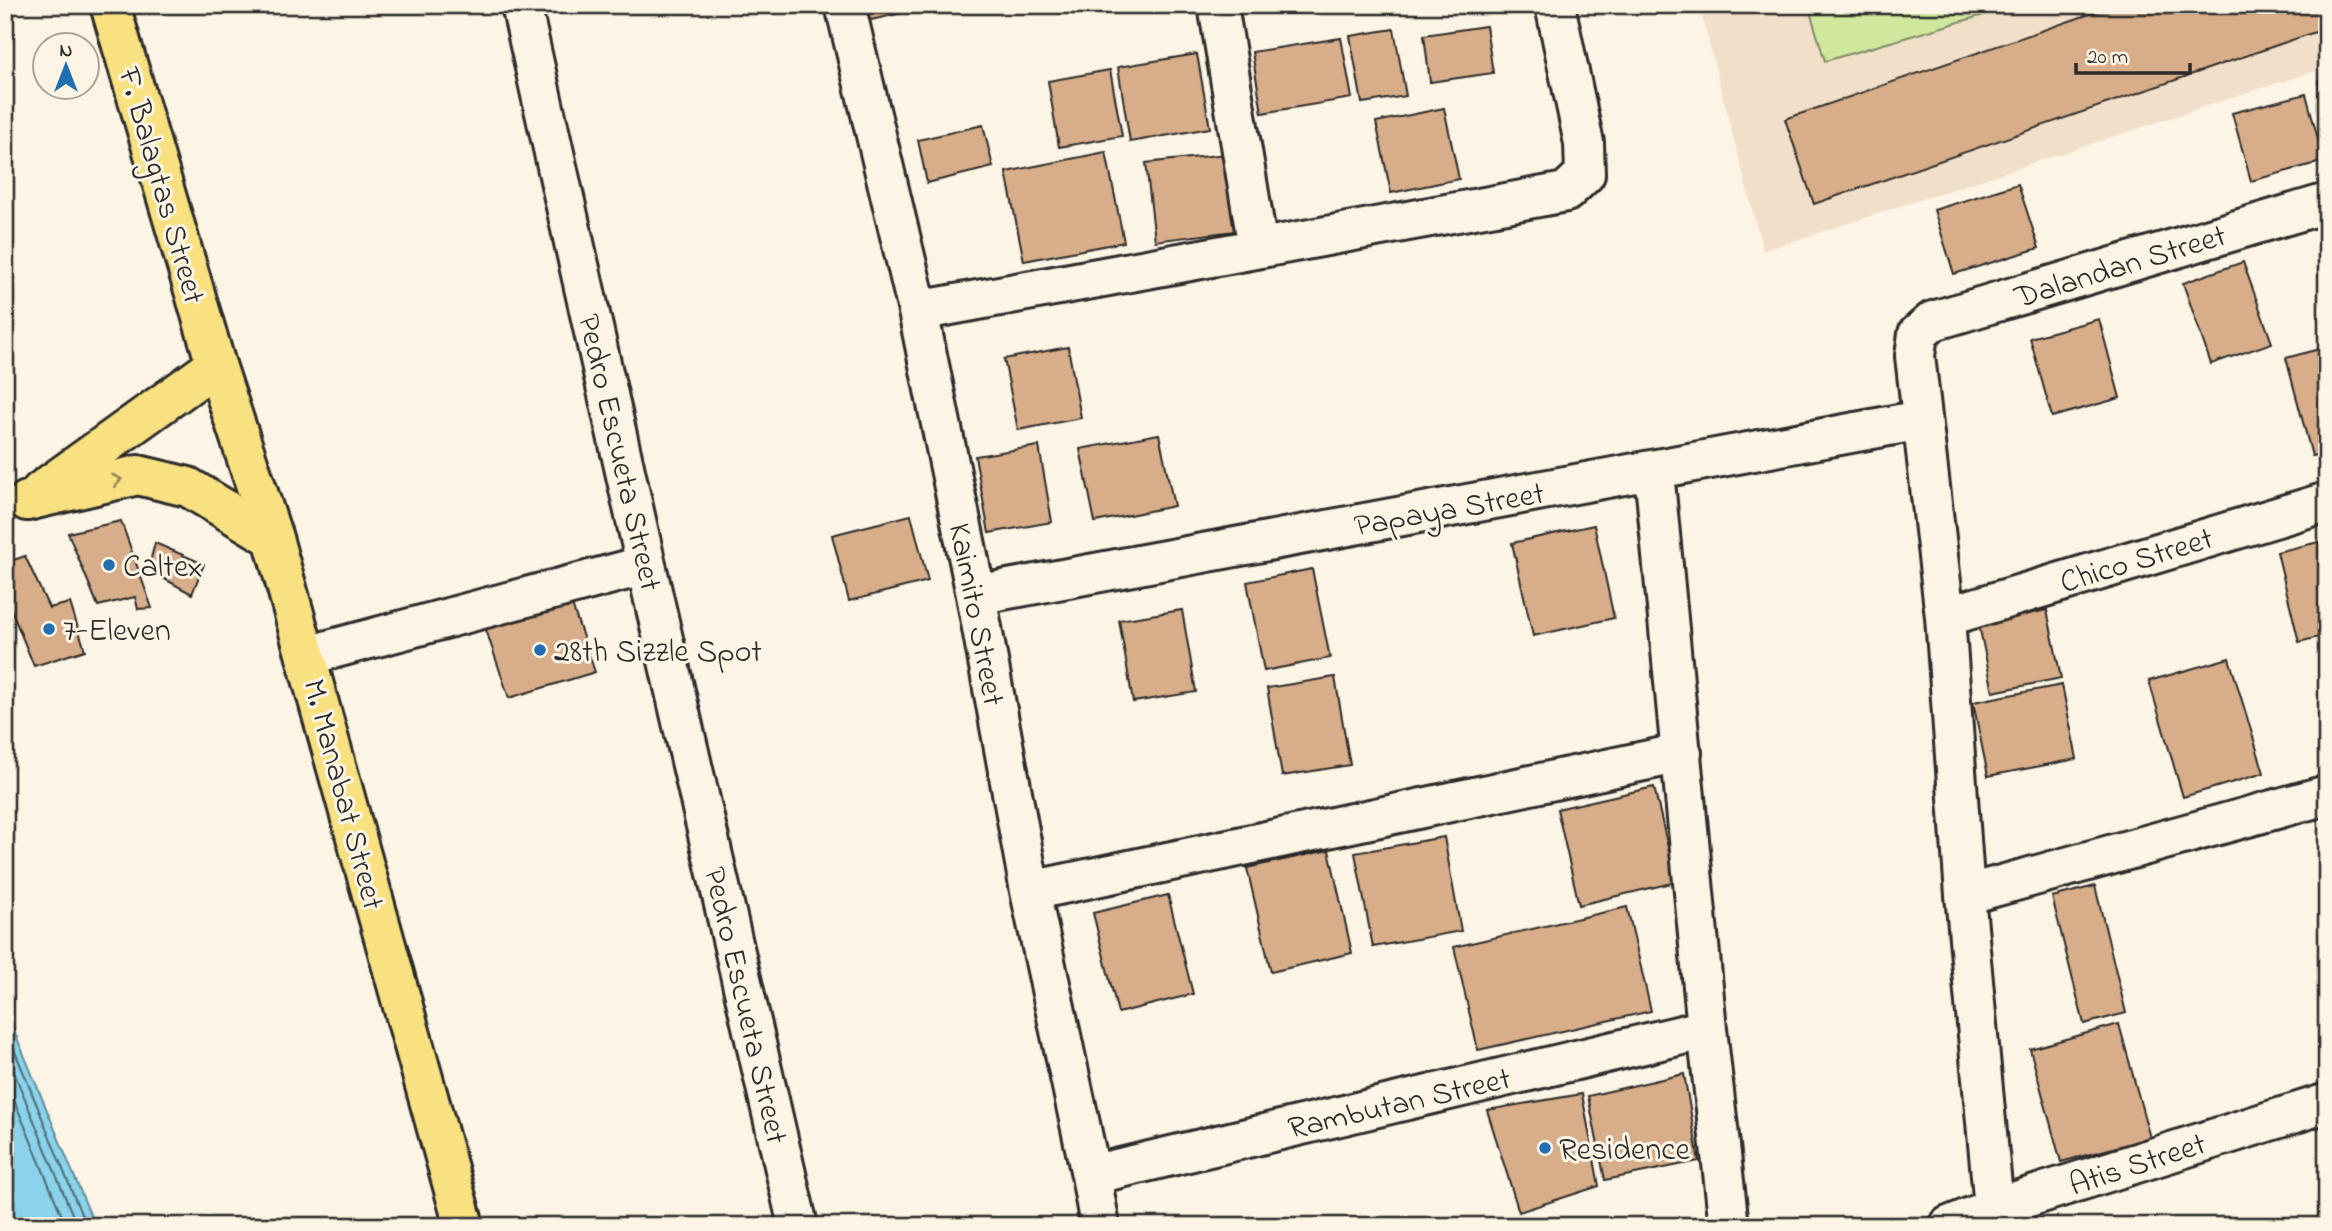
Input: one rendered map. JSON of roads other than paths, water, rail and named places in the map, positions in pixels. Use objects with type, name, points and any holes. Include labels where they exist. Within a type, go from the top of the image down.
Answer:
[{"type":"main road","name":"F. Balagtas Street","points":[[110,5],[216,365]]},
{"type":"main road","points":[[16,507],[216,365]]},
{"type":"main road","name":"M. Manabat Street","points":[[216,365],[272,538],[306,656],[464,1226]]},
{"type":"main road","points":[[16,507],[138,475],[188,486],[272,538]]},
{"type":"street","name":"Pedro Escueta Street","points":[[521,5],[798,1226]]},
{"type":"street","name":"Kaimito Street","points":[[845,5],[918,311],[976,595],[1030,891],[1100,1226]]},
{"type":"street","points":[[1218,5],[1258,247]]},
{"type":"street","points":[[918,311],[1566,192],[1585,174],[1584,144],[1555,5]]},
{"type":"street","name":"Dalandan Street","points":[[1921,420],[1915,356],[1917,334],[1933,321],[2327,203]]},
{"type":"street","points":[[1921,420],[1945,617],[1965,895],[1994,1208]]},
{"type":"street","name":"Papaya Street","points":[[976,595],[1921,420]]},
{"type":"street","points":[[1654,471],[1707,1029],[1729,1226]]},
{"type":"street","name":"Chico Street","points":[[1945,617],[2327,502]]},
{"type":"street","points":[[306,656],[646,565]]},
{"type":"street","points":[[1030,891],[1682,753]]},
{"type":"street","points":[[1965,895],[2327,795]]},
{"type":"street","name":"Rambutan Street","points":[[1091,1175],[1707,1029]]},
{"type":"street","name":"Atis Street","points":[[1949,1226],[1994,1208],[2327,1103]]},
{"type":"water","points":[[5,1009],[92,1219],[93,1226],[5,1226]]},
{"type":"place","name":"Caltex","points":[[109,565]]},
{"type":"place","name":"7-Eleven","points":[[49,629]]},
{"type":"place","name":"28th Sizzle Spot","points":[[540,650]]},
{"type":"place","name":"Residence","points":[[1545,1148]]}]
